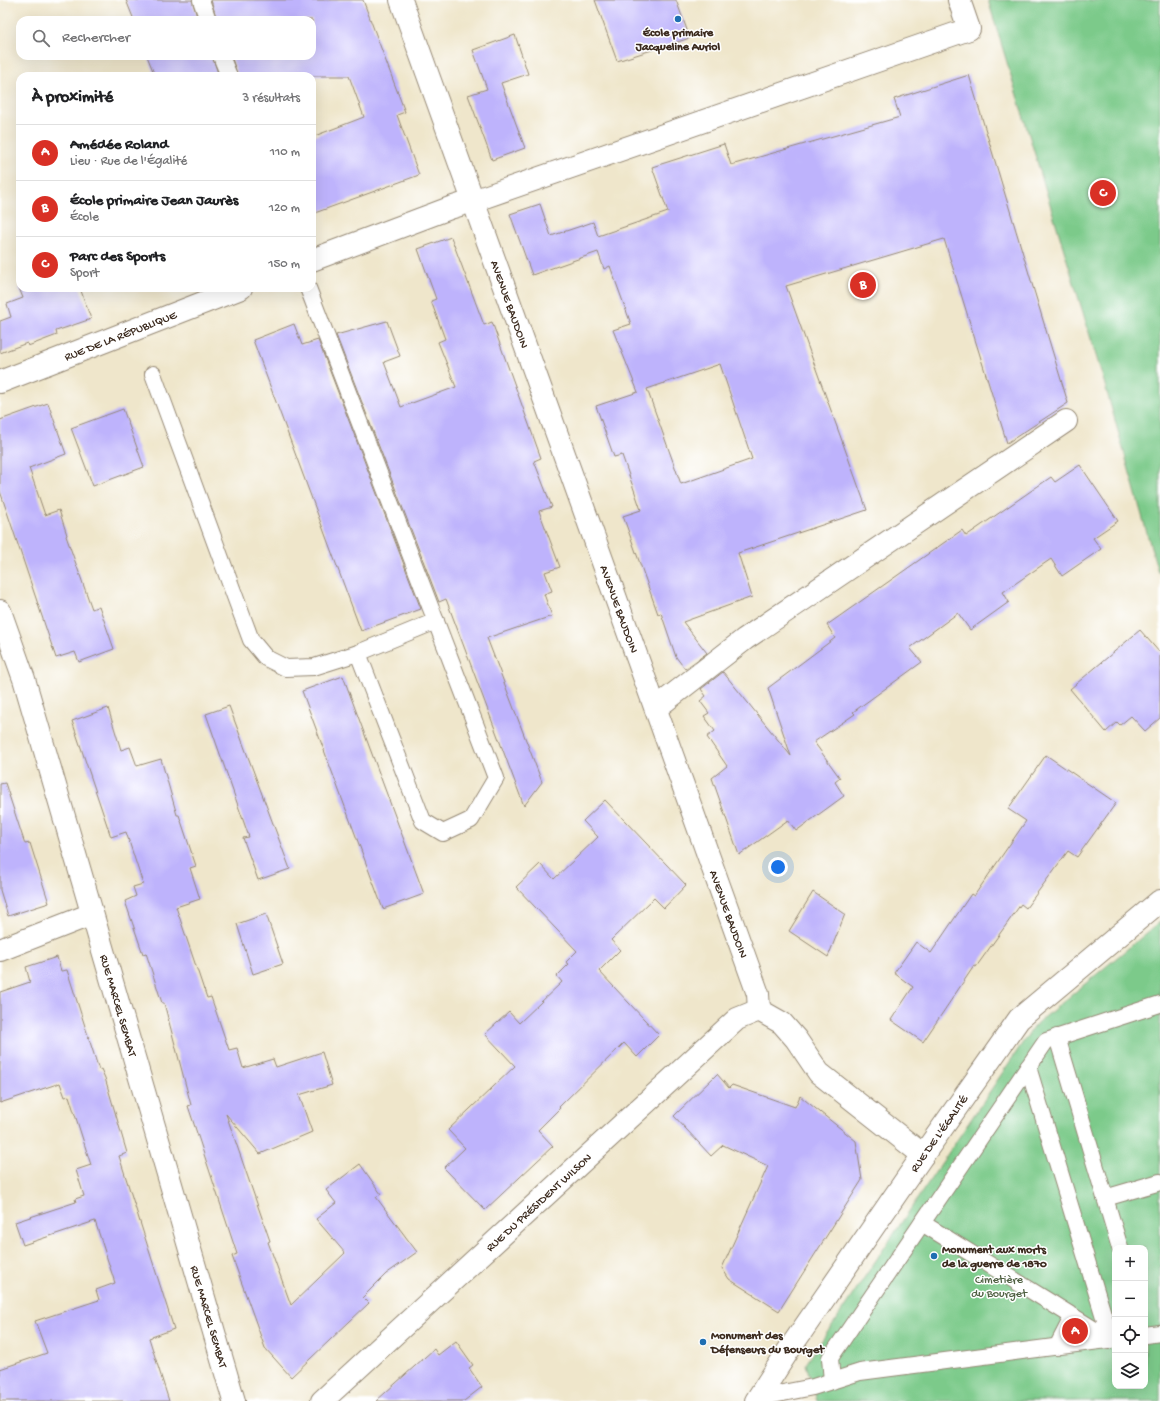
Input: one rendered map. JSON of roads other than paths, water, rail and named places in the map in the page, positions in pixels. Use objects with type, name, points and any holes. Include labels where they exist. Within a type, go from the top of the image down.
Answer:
[{"type":"street","name":"AVENUE BAUDOIN","points":[[401,0],[758,994],[758,1010]]},
{"type":"street","points":[[316,258],[450,208],[969,30],[959,0]]},
{"type":"street","name":"RUE DE LA RÉPUBLIQUE","points":[[0,382],[231,292]]},
{"type":"street","points":[[656,708],[746,639],[1066,421]]},
{"type":"street","name":"RUE MARCEL SEMBAT","points":[[0,611],[24,679],[234,1401]]},
{"type":"street","name":"RUE DE L'ÉGALITÉ","points":[[757,1400],[788,1351],[1019,1019],[1160,901]]},
{"type":"street","points":[[0,950],[92,914]]},
{"type":"street","points":[[758,1010],[782,1023],[796,1039],[819,1073],[923,1155]]},
{"type":"street","name":"RUE DU PRÉSIDENT WILSON","points":[[322,1401],[736,1019],[758,1010]]},
{"type":"lane","points":[[201,0],[207,16]]},
{"type":"lane","points":[[223,60],[227,72]]},
{"type":"lane","points":[[310,292],[496,778],[471,820],[443,833],[423,821],[358,653]]},
{"type":"lane","points":[[153,374],[251,640],[266,658],[286,668],[314,667],[358,653],[436,621]]},
{"type":"lane","points":[[832,1381],[830,1358],[1046,1041],[1160,1004]]},
{"type":"lane","points":[[1057,1038],[1119,1245]]},
{"type":"lane","points":[[1028,1066],[1112,1337]]},
{"type":"lane","points":[[1105,1198],[1160,1182]]},
{"type":"lane","points":[[922,1223],[1112,1339]]},
{"type":"lane","points":[[1057,1347],[1073,1316]]},
{"type":"lane","points":[[757,1400],[813,1387],[860,1372],[1112,1340]]},
{"type":"place","name":"École primaire Jacqueline Auriol","points":[[678,19]]},
{"type":"place","name":"Parc des Sports","points":[[1103,193]]},
{"type":"place","name":"École primaire Jean Jaurès","points":[[863,285]]},
{"type":"place","name":"Monument aux morts de la guerre de 1870","points":[[934,1256]]},
{"type":"place","name":"Amédée Roland","points":[[1075,1331]]},
{"type":"place","name":"Monument des Défenseurs du Bourget","points":[[703,1342]]},
{"type":"park label","name":"Cimetière du Bourget","points":[[999,1286]]}]
